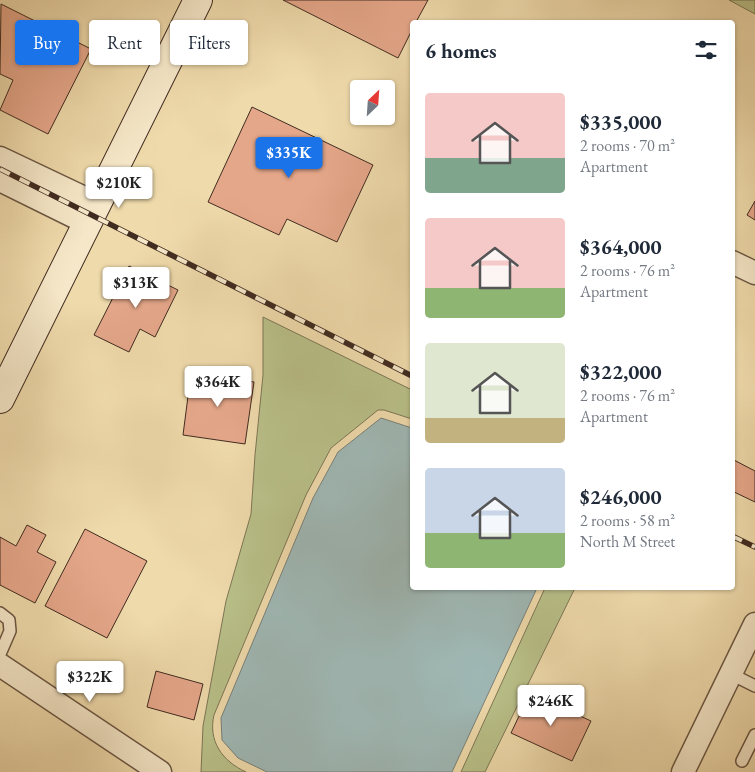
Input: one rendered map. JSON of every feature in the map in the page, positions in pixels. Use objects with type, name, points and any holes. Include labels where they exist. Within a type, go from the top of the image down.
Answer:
[{"type":"main road","points":[[0,399],[198,0]]},
{"type":"street","points":[[0,158],[92,214]]},
{"type":"street","points":[[0,180],[92,214]]},
{"type":"street","points":[[735,263],[755,273]]},
{"type":"street","points":[[683,772],[755,624]]},
{"type":"street","points":[[0,665],[160,772]]},
{"type":"lane","points":[[0,613],[9,620],[10,631],[0,654]]},
{"type":"lane","points":[[731,674],[755,686]]},
{"type":"lane","points":[[742,761],[755,735]]},
{"type":"green space","points":[[729,0],[755,0],[755,14]]},
{"type":"green space","points":[[263,317],[410,389],[410,418],[384,410],[378,410],[331,448],[306,495],[214,715],[213,733],[215,742],[230,762],[246,772],[201,772],[203,726],[226,601],[251,514],[263,375]]},
{"type":"green space","points":[[544,590],[574,590],[485,772],[461,772]]},
{"type":"water","points":[[381,418],[410,427],[410,590],[536,590],[452,772],[267,772],[238,758],[222,740],[221,718],[313,498],[338,452]]},
{"type":"building","points":[[283,0],[428,0],[417,20],[410,20],[410,34],[398,58]]},
{"type":"building","points":[[1,4],[33,20],[15,20],[15,65],[79,65],[79,43],[89,48],[89,53],[48,134],[0,110],[13,80],[0,74]]},
{"type":"building","points":[[252,107],[373,165],[337,242],[287,219],[279,235],[208,202]]},
{"type":"building","points":[[755,201],[755,220],[747,215]]},
{"type":"building","points":[[129,266],[178,290],[155,337],[140,329],[129,352],[94,335]]},
{"type":"building","points":[[191,373],[254,382],[245,444],[183,435]]},
{"type":"building","points":[[735,461],[755,471],[755,502],[735,492]]},
{"type":"building","points":[[27,525],[46,535],[37,552],[56,562],[35,603],[0,585],[0,537],[16,546]]},
{"type":"building","points":[[85,529],[147,561],[107,638],[45,606]]},
{"type":"building","points":[[156,671],[203,684],[194,720],[147,707]]},
{"type":"building","points":[[530,693],[591,721],[572,761],[511,733]]},
{"type":"railway","points":[[0,169],[410,375]]},
{"type":"railway","points":[[735,537],[755,547]]}]
